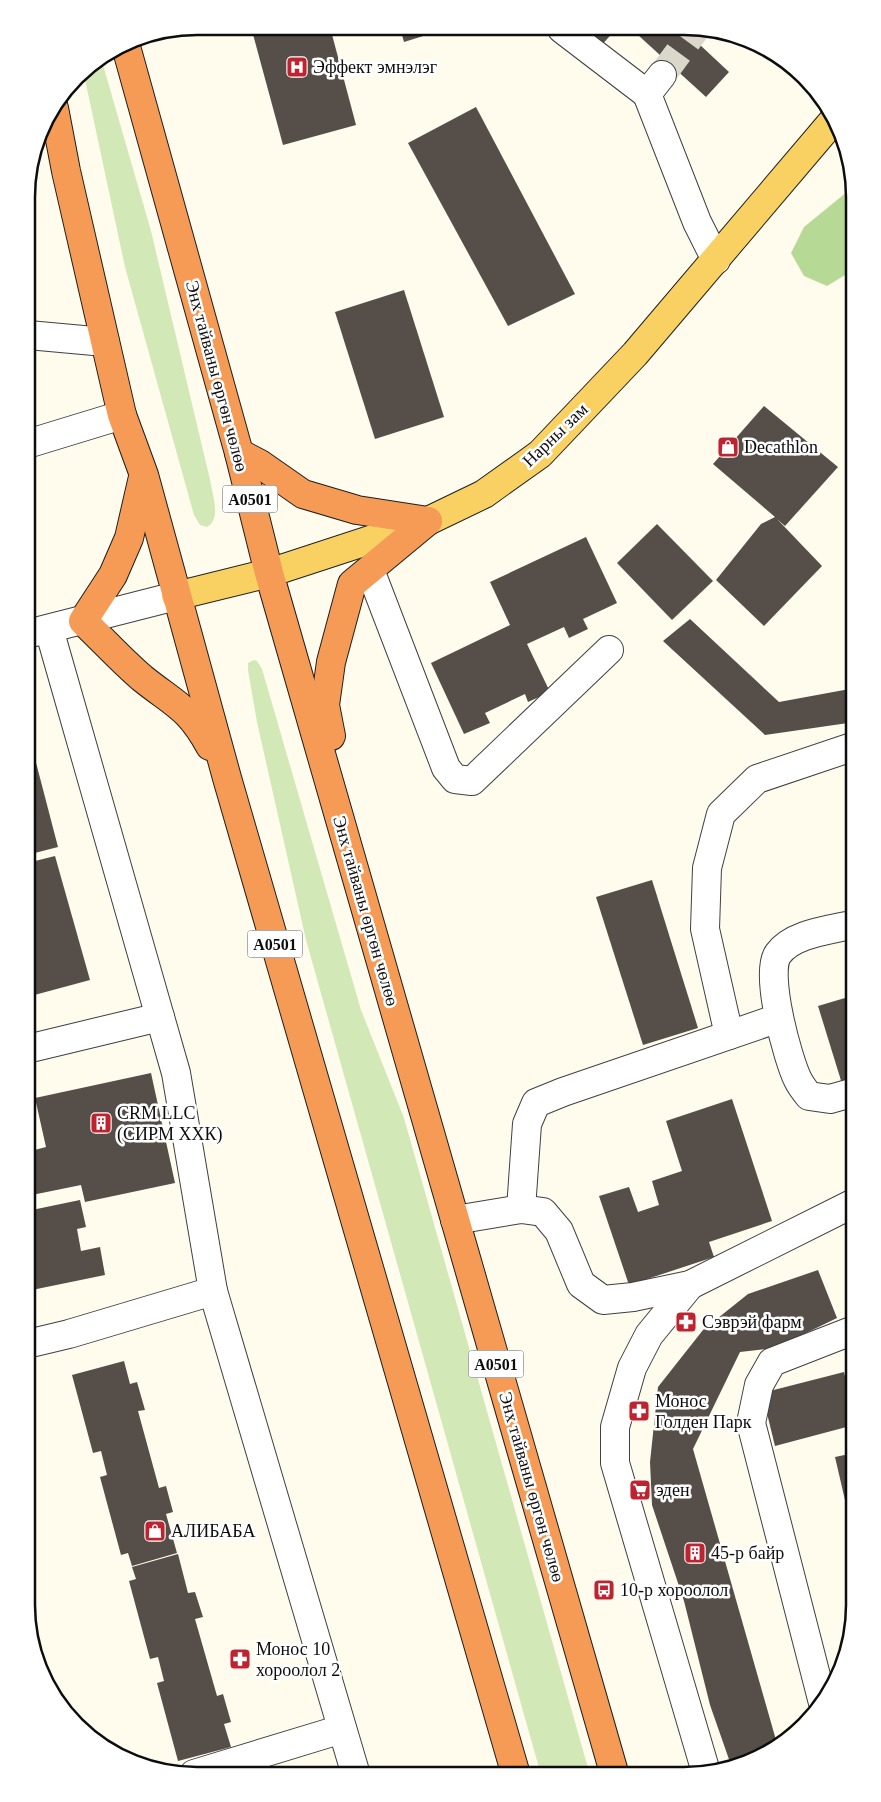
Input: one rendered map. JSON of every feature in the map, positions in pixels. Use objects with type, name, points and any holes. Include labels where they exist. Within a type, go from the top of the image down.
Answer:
[{"type":"highway","name":"Энх тайваны өргөн чөлөө","points":[[127,51],[238,453],[269,573],[611,1767]]},
{"type":"highway","name":"A0501","points":[[56,118],[66,171],[122,416],[144,475],[227,778],[514,1767]]},
{"type":"highway","points":[[238,453],[260,464],[304,494],[357,510],[428,521]]},
{"type":"highway","points":[[144,475],[129,538],[113,575],[83,621],[142,678],[184,708],[196,721],[227,778]]},
{"type":"highway","points":[[364,899],[325,705],[331,662],[352,584],[428,521]]},
{"type":"main road","name":"Нарны зам","points":[[176,596],[269,573],[428,521],[484,494],[540,454],[635,354],[829,125]]},
{"type":"street","points":[[573,35],[654,85],[697,222],[716,260]]},
{"type":"street","points":[[35,336],[105,342]]},
{"type":"street","points":[[35,442],[122,416]]},
{"type":"street","points":[[370,570],[446,768],[455,779],[472,781],[609,650]]},
{"type":"street","points":[[176,596],[38,632],[176,1073],[213,1291],[354,1767]]},
{"type":"street","points":[[729,1035],[706,929],[707,868],[721,814],[757,779],[846,749]]},
{"type":"street","points":[[846,926],[793,941],[777,955],[772,973],[779,1018],[798,1080],[809,1096],[830,1100],[846,1095]]},
{"type":"street","points":[[35,1047],[160,1017]]},
{"type":"street","points":[[521,1208],[527,1124],[536,1103],[779,1018]]},
{"type":"street","points":[[455,1220],[521,1208],[544,1212],[559,1231],[581,1284],[603,1300],[633,1298],[690,1285],[846,1207]]},
{"type":"street","points":[[690,1285],[649,1334],[632,1368],[615,1427],[615,1463],[704,1766]]},
{"type":"street","points":[[35,1342],[69,1334],[213,1291]]},
{"type":"street","points":[[820,1692],[751,1423],[759,1385],[772,1362],[846,1333]]},
{"type":"street","points":[[217,1767],[342,1729]]},
{"type":"green space","points":[[103,66],[151,231],[211,484],[215,514],[214,519],[207,527],[200,525],[194,515],[125,267],[85,80]]},
{"type":"green space","points":[[846,193],[846,274],[827,286],[804,276],[791,253],[804,227]]},
{"type":"green space","points":[[254,660],[257,661],[262,669],[361,1010],[404,1118],[588,1767],[539,1767],[306,940],[257,722],[248,663]]},
{"type":"building","points":[[253,35],[332,35],[356,125],[283,145]]},
{"type":"building","points":[[402,35],[426,35],[404,42]]},
{"type":"building","points":[[586,35],[611,35],[600,47]]},
{"type":"building","points":[[638,35],[690,35],[729,72],[706,97]]},
{"type":"building","points":[[476,107],[575,294],[508,326],[408,143]]},
{"type":"building","points":[[404,290],[444,417],[375,439],[335,312]]},
{"type":"building","points":[[764,406],[838,467],[785,526],[777,519],[822,566],[764,626],[716,580],[761,524],[775,517],[713,464]]},
{"type":"building","points":[[657,524],[713,581],[672,620],[617,563]]},
{"type":"building","points":[[586,537],[617,603],[583,619],[588,629],[569,638],[564,627],[527,644],[550,692],[528,702],[525,694],[485,713],[490,723],[464,734],[431,663],[510,625],[490,582]]},
{"type":"building","points":[[690,619],[779,702],[846,690],[846,723],[765,735],[663,641]]},
{"type":"building","points":[[35,759],[58,847],[35,853]]},
{"type":"building","points":[[55,856],[90,980],[35,995],[35,861]]},
{"type":"building","points":[[652,880],[698,1028],[643,1045],[596,897]]},
{"type":"building","points":[[846,998],[846,1086],[843,1087],[818,1006]]},
{"type":"building","name":"CRM LLC (СИРМ ХХК)","points":[[151,1073],[175,1183],[85,1202],[81,1185],[35,1194],[35,1150],[46,1147],[35,1098]]},
{"type":"building","points":[[732,1099],[772,1221],[709,1242],[714,1257],[629,1285],[599,1196],[629,1187],[638,1212],[659,1205],[652,1181],[682,1171],[666,1121]]},
{"type":"building","points":[[80,1200],[86,1227],[77,1229],[81,1251],[100,1247],[105,1275],[35,1289],[35,1209]]},
{"type":"building","name":"45-р байр","points":[[818,1270],[837,1318],[775,1348],[740,1352],[693,1449],[775,1738],[746,1755],[729,1760],[710,1705],[684,1601],[652,1505],[650,1462],[658,1387],[703,1330],[748,1294]]},
{"type":"building","points":[[124,1361],[130,1384],[137,1382],[145,1410],[138,1411],[159,1488],[166,1486],[173,1512],[166,1514],[177,1553],[132,1566],[128,1553],[121,1555],[100,1477],[107,1475],[101,1451],[93,1453],[72,1375]]},
{"type":"building","points":[[844,1372],[846,1380],[846,1427],[775,1446],[762,1393]]},
{"type":"building","points":[[846,1455],[846,1504],[835,1457]]},
{"type":"building","points":[[178,1554],[188,1593],[195,1592],[203,1617],[195,1619],[217,1696],[223,1694],[231,1722],[224,1724],[231,1747],[178,1761],[157,1683],[164,1681],[158,1657],[150,1659],[129,1581],[136,1579],[132,1567]]},
{"type":"tunnel","points":[[662,75],[691,35]]},
{"type":"place","name":"Эффект эмнэлэг","points":[[297,67]]},
{"type":"place","name":"Decathlon","points":[[728,447]]},
{"type":"place","name":"CRM LLC (СИРМ ХХК)","points":[[101,1123]]},
{"type":"place","name":"Сэврэй фарм","points":[[686,1322]]},
{"type":"place","name":"Монос Голден Парк","points":[[639,1411]]},
{"type":"place","name":"эден","points":[[640,1490]]},
{"type":"place","name":"АЛИБАБА","points":[[155,1531]]},
{"type":"place","name":"45-р байр","points":[[695,1553]]},
{"type":"place","name":"10-р хороолол","points":[[604,1590]]},
{"type":"place","name":"Монос 10 хороолол 2","points":[[240,1659]]}]
